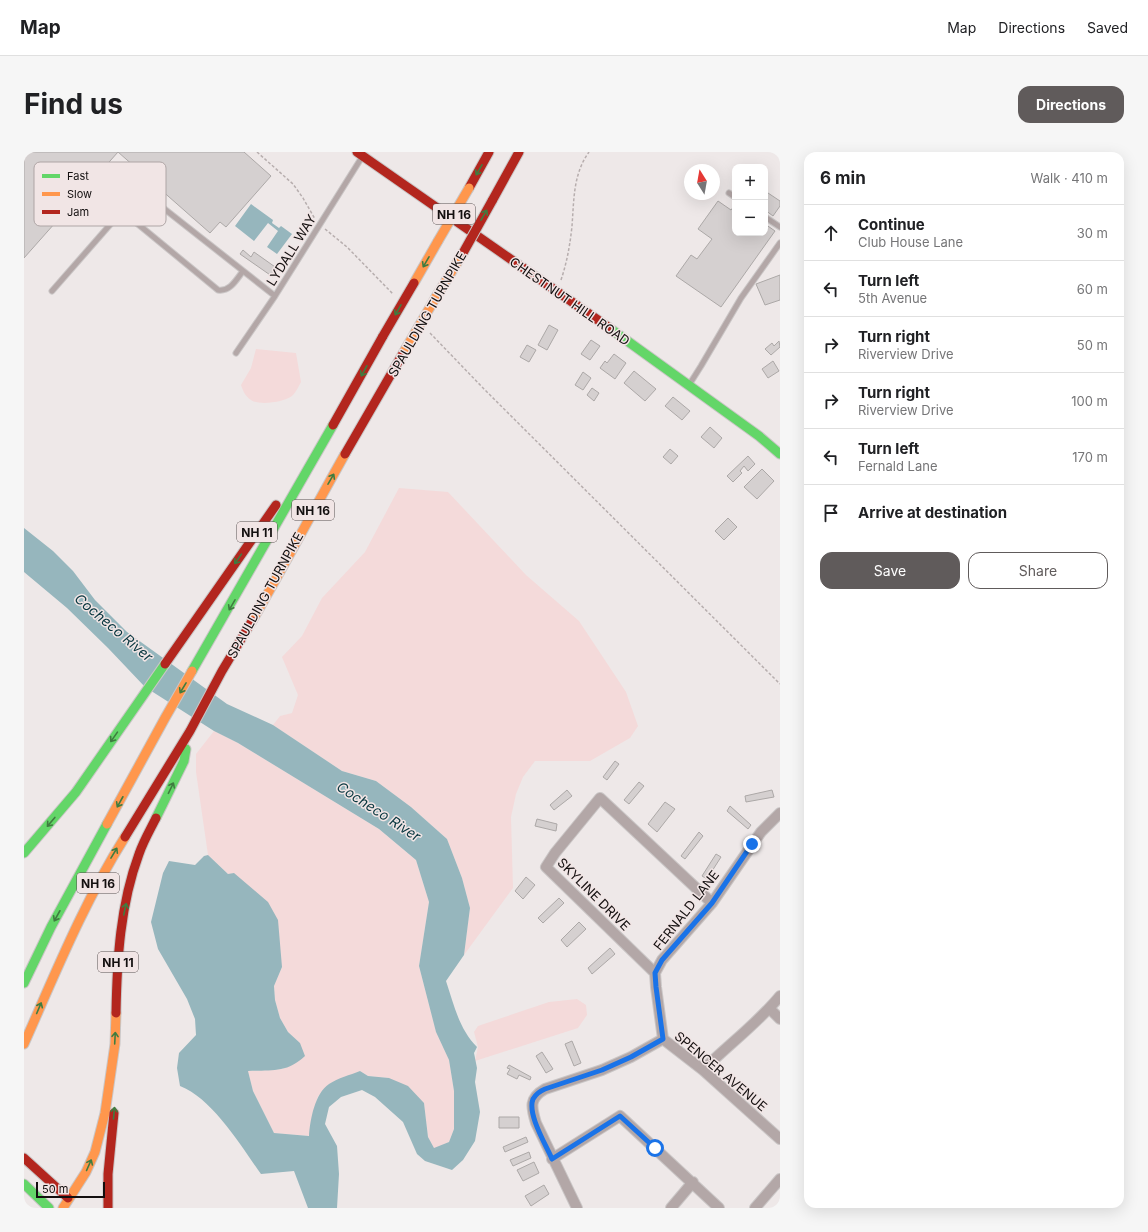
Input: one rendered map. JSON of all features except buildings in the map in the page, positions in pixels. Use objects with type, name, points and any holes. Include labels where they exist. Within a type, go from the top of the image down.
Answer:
[{"type":"main road","name":"SPAULDING TURNPIKE","points":[[24,983],[51,927],[165,718],[201,658],[489,152]]},
{"type":"main road","name":"SPAULDING TURNPIKE","points":[[24,1044],[70,939],[111,859],[190,730],[222,671],[279,574],[304,526],[405,350],[463,253],[519,152]]},
{"type":"main road","points":[[502,182],[523,152]]},
{"type":"main road","name":"CHESTNUT HILL ROAD","points":[[360,154],[557,292],[687,388],[759,436],[780,454]]},
{"type":"main road","name":"NH 11","points":[[24,853],[76,792],[341,413]]},
{"type":"main road","name":"NH 11","points":[[62,1208],[86,1172],[95,1152],[105,1113],[113,1055],[116,1020],[117,969],[124,910],[139,852],[184,761],[190,730]]},
{"type":"main road","points":[[108,1208],[108,1174],[114,1107],[113,1055]]},
{"type":"main road","points":[[26,1160],[78,1208]]},
{"type":"main road","points":[[24,1184],[50,1208]]},
{"type":"street","name":"SKYLINE DRIVE","points":[[655,973],[546,867],[555,853],[600,798],[712,903]]},
{"type":"street","name":"FERNALD LANE","points":[[655,973],[662,960],[712,903],[761,832],[780,813]]},
{"type":"street","points":[[577,1208],[540,1134],[532,1113],[533,1099],[538,1093],[545,1089],[602,1070],[631,1057],[663,1039],[655,973]]},
{"type":"street","points":[[703,1070],[722,1050],[770,1009],[780,996]]},
{"type":"street","points":[[770,1009],[780,1019]]},
{"type":"street","name":"SPENCER AVENUE","points":[[663,1039],[703,1070],[780,1139]]},
{"type":"street","points":[[552,1159],[620,1116],[693,1182],[719,1208]]},
{"type":"street","points":[[755,1208],[780,1179]]},
{"type":"street","points":[[671,1208],[693,1182]]},
{"type":"lane","name":"LYDALL WAY","points":[[236,353],[275,296],[360,154]]},
{"type":"lane","points":[[166,210],[275,296]]},
{"type":"lane","points":[[768,219],[780,227]]},
{"type":"lane","points":[[52,291],[109,226]]},
{"type":"lane","points":[[140,226],[218,290],[224,291],[230,288],[243,271]]},
{"type":"lane","points":[[687,388],[741,298],[780,243]]},
{"type":"path","points":[[257,152],[293,184]]},
{"type":"path","points":[[557,292],[566,265],[569,250],[577,176],[581,164],[589,152]]},
{"type":"path","points":[[347,246],[395,296]]},
{"type":"path","points":[[427,329],[484,389],[780,684]]},
{"type":"shaded area","points":[[256,349],[296,353],[301,382],[293,395],[285,400],[260,403],[251,400],[246,395],[241,385],[251,368]]},
{"type":"shaded area","points":[[399,488],[448,492],[526,575],[579,621],[626,692],[638,726],[630,738],[590,761],[535,761],[523,777],[516,794],[511,817],[513,888],[464,955],[470,908],[462,878],[447,839],[411,807],[376,781],[342,771],[273,725],[280,716],[292,713],[298,695],[282,657],[302,636],[322,598],[365,552]]},
{"type":"shaded area","points":[[214,731],[238,743],[379,829],[416,860],[429,902],[419,966],[436,1032],[449,1060],[454,1091],[454,1129],[449,1142],[434,1149],[428,1137],[424,1103],[389,1078],[368,1076],[360,1071],[318,1096],[310,1127],[310,1136],[274,1133],[253,1091],[248,1071],[283,1069],[300,1043],[288,1032],[280,1018],[275,1000],[274,986],[282,967],[228,874],[208,855],[196,772],[196,754]]},
{"type":"shaded area","points":[[577,999],[586,1005],[587,1015],[578,1028],[475,1061],[478,1047],[474,1032],[478,1026],[549,1002]]},
{"type":"water","points":[[251,204],[273,220],[272,223],[279,228],[281,226],[292,234],[277,254],[267,247],[278,231],[268,223],[254,241],[235,226]]},
{"type":"water","name":"Cocheco River","points":[[24,528],[53,551],[73,571],[95,600],[127,632],[227,704],[273,725],[342,771],[376,781],[411,807],[447,839],[462,878],[470,908],[464,955],[446,981],[461,1025],[477,1047],[474,1053],[477,1068],[475,1082],[480,1112],[475,1141],[463,1160],[452,1170],[425,1161],[417,1154],[403,1122],[375,1097],[362,1090],[341,1097],[329,1107],[325,1124],[337,1146],[339,1174],[337,1208],[308,1208],[294,1171],[261,1174],[235,1137],[214,1112],[192,1092],[180,1086],[177,1068],[179,1053],[196,1035],[195,1019],[187,999],[158,949],[151,922],[163,873],[169,861],[195,865],[204,856],[208,855],[228,874],[234,873],[268,902],[278,920],[282,967],[274,986],[275,1000],[280,1018],[288,1032],[300,1043],[305,1056],[292,1065],[279,1070],[248,1071],[253,1091],[274,1133],[309,1136],[314,1107],[324,1088],[336,1080],[360,1071],[368,1076],[389,1078],[408,1086],[424,1103],[428,1137],[434,1148],[449,1142],[454,1129],[454,1091],[449,1060],[436,1032],[419,966],[429,902],[416,860],[379,829],[238,743],[214,731],[145,687],[67,608],[24,572]]},
{"type":"traffic: fast","points":[[608,327],[759,436],[780,454]]},
{"type":"traffic: fast","points":[[192,671],[333,425]]},
{"type":"traffic: fast","points":[[24,853],[76,792],[165,664]]},
{"type":"traffic: fast","points":[[156,818],[184,761],[186,749]]},
{"type":"traffic: fast","points":[[24,983],[51,927],[107,824]]},
{"type":"traffic: fast","points":[[24,1184],[49,1208]]},
{"type":"traffic: slow","points":[[438,241],[469,188]]},
{"type":"traffic: slow","points":[[414,283],[438,241]]},
{"type":"traffic: slow","points":[[436,297],[463,253]]},
{"type":"traffic: slow","points":[[405,350],[436,297]]},
{"type":"traffic: slow","points":[[252,621],[345,454]]},
{"type":"traffic: slow","points":[[107,824],[192,671]]},
{"type":"traffic: slow","points":[[24,1044],[83,913],[125,837]]},
{"type":"traffic: slow","points":[[63,1208],[86,1172],[95,1152],[105,1113],[115,1044],[116,1013]]},
{"type":"traffic: jam","points":[[357,152],[608,327]]},
{"type":"traffic: jam","points":[[469,188],[489,152]]},
{"type":"traffic: jam","points":[[492,201],[519,152]]},
{"type":"traffic: jam","points":[[463,253],[492,201]]},
{"type":"traffic: jam","points":[[383,336],[414,283]]},
{"type":"traffic: jam","points":[[333,425],[383,336]]},
{"type":"traffic: jam","points":[[345,454],[405,350]]},
{"type":"traffic: jam","points":[[165,664],[276,505]]},
{"type":"traffic: jam","points":[[125,837],[190,731],[222,671],[252,621]]},
{"type":"traffic: jam","points":[[116,1013],[117,973],[121,933],[128,893],[141,850],[156,818]]},
{"type":"traffic: jam","points":[[108,1208],[108,1174],[114,1113]]},
{"type":"traffic: jam","points":[[24,1158],[68,1198]]},
{"type":"route","points":[[655,1148],[620,1116],[552,1159],[532,1113],[533,1099],[538,1093],[545,1089],[589,1076],[631,1057],[663,1039],[655,973],[662,960],[712,903],[752,844]]}]
